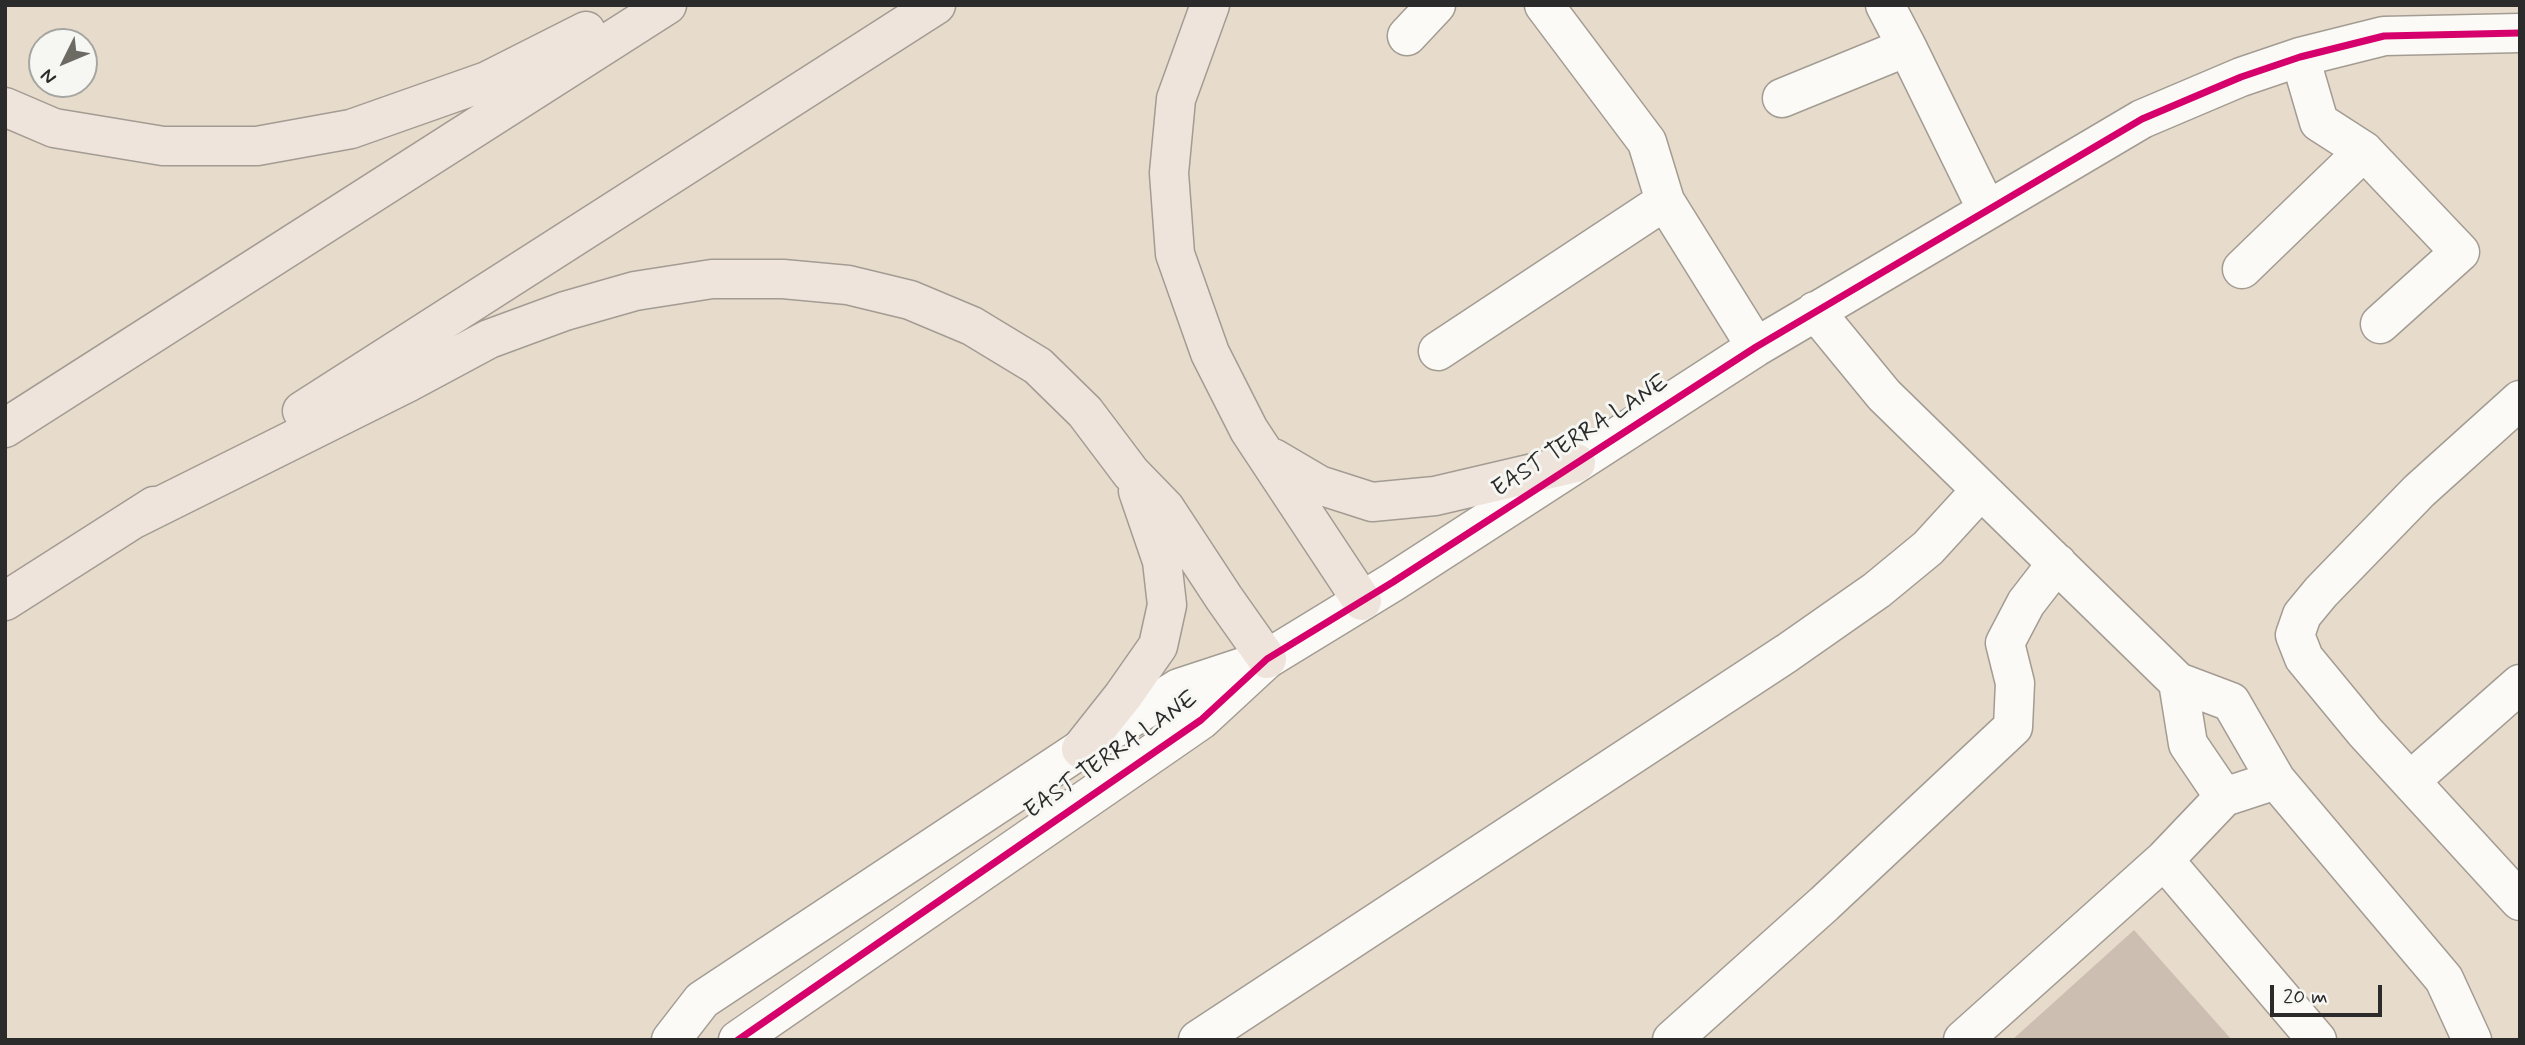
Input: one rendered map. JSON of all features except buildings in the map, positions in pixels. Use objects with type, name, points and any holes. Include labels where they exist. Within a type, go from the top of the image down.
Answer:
[{"type":"main road","points":[[5,107],[54,128],[163,146],[257,146],[351,130],[487,81],[638,5]]},
{"type":"main road","points":[[5,428],[667,5]]},
{"type":"main road","points":[[5,601],[936,5]]},
{"type":"main road","points":[[1210,5],[1176,99],[1169,173],[1175,254],[1210,353],[1249,430],[1362,601]]},
{"type":"main road","points":[[134,519],[407,383],[489,339],[565,311],[635,291],[712,279],[783,279],[848,285],[910,300],[972,326],[1038,366],[1084,412],[1131,473],[1165,508],[1267,659]]},
{"type":"main road","points":[[1265,454],[1319,485],[1372,502],[1435,496],[1576,463]]},
{"type":"main road","points":[[1081,749],[1158,646],[1167,605],[1161,561],[1131,473]]},
{"type":"street","points":[[1406,36],[1436,5]]},
{"type":"street","points":[[1544,5],[1647,142],[1665,201],[1756,347]]},
{"type":"street","points":[[1885,5],[1987,210]]},
{"type":"street","name":"EAST TERRA LANE","points":[[738,1040],[1201,720],[1267,659],[1362,601],[1815,310],[2142,119],[2241,77],[2300,57],[2384,36],[2520,33]]},
{"type":"street","points":[[1782,98],[1907,47]]},
{"type":"street","points":[[2300,57],[2319,122],[2364,151],[2460,251],[2380,324]]},
{"type":"street","points":[[2242,269],[2364,151]]},
{"type":"street","points":[[1438,351],[1665,201]]},
{"type":"street","points":[[1815,310],[1884,395],[2178,682],[2231,702],[2276,780],[2444,979],[2472,1040]]},
{"type":"street","points":[[2520,400],[2419,491],[2321,592],[2302,615],[2295,635],[2304,658],[2365,732],[2520,901]]},
{"type":"street","points":[[1198,1040],[1798,645],[1877,590],[1927,548],[1981,490]]},
{"type":"street","points":[[1672,1040],[1824,904],[2013,727],[2015,683],[2005,643],[2026,603],[2057,563]]},
{"type":"street","name":"EAST TERRA LANE","points":[[671,1040],[702,1000],[1081,749],[1179,688],[1267,659]]},
{"type":"street","points":[[2178,682],[2189,744],[2224,797]]},
{"type":"street","points":[[2410,781],[2520,684]]},
{"type":"street","points":[[1963,1040],[2164,860],[2224,797],[2276,780]]},
{"type":"street","points":[[2164,860],[2317,1040]]},
{"type":"cycle path","points":[[738,1040],[1201,720],[1267,659],[1393,582],[1756,347],[2142,119],[2241,77],[2300,57],[2384,36],[2520,33]]}]
